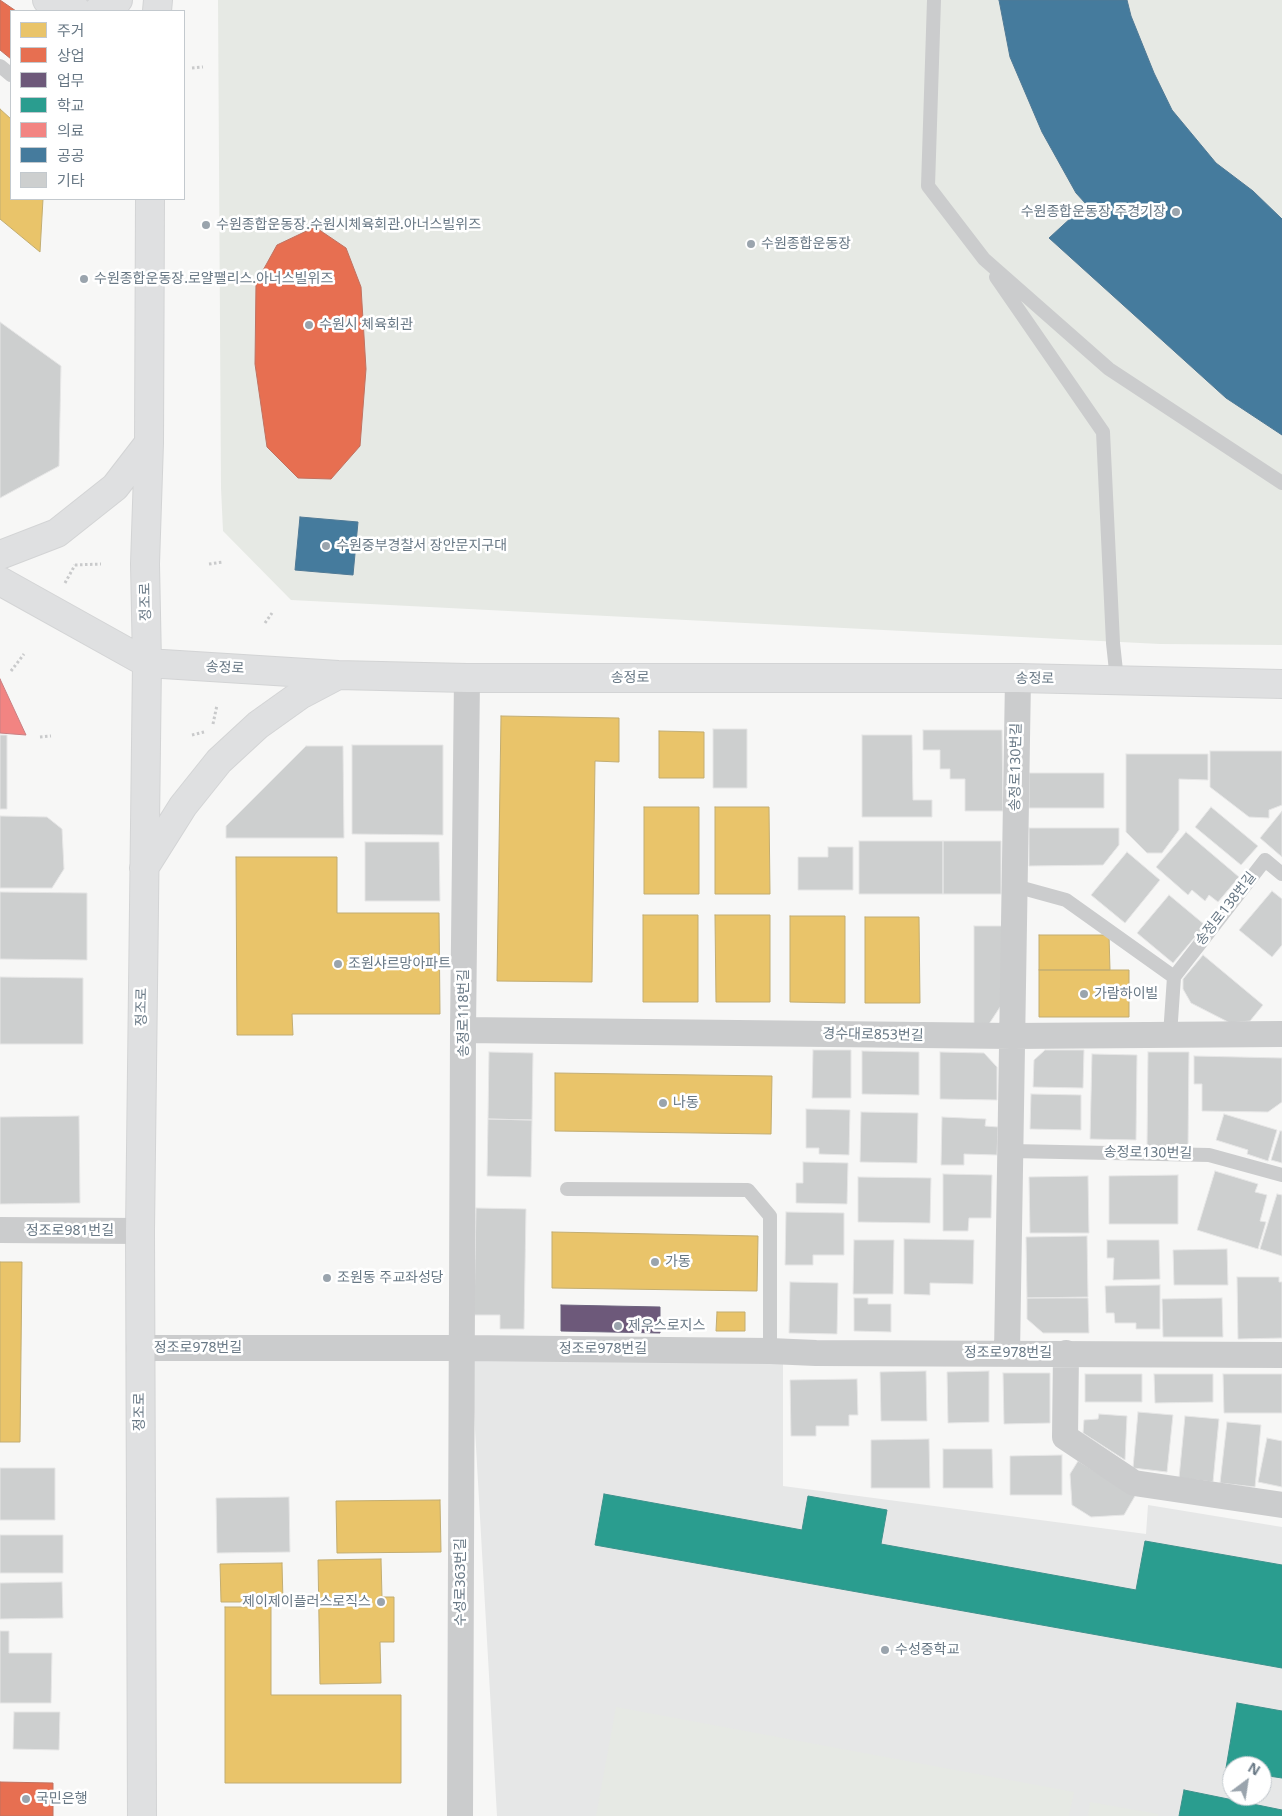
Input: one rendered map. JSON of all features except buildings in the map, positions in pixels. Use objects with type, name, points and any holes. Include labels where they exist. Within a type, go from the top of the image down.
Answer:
[{"type":"street","points":[[39,0],[51,10]]},
{"type":"street","points":[[48,0],[72,10]]},
{"type":"street","points":[[101,10],[114,5],[118,0]]},
{"type":"street","name":"정조로","points":[[142,1816],[139,1348],[147,664],[145,564],[149,443],[150,200]]},
{"type":"street","points":[[0,555],[57,534],[116,488],[149,443]]},
{"type":"street","name":"송정로","points":[[0,581],[147,664],[338,675],[467,678],[1018,678],[1282,684]]},
{"type":"street","points":[[144,868],[183,806],[219,761],[258,724],[300,695],[338,675]]},
{"type":"street","name":"송정로118번길","points":[[462,1348],[467,678]]},
{"type":"street","name":"송정로130번길","points":[[1007,1353],[1018,678]]},
{"type":"street","name":"경수대로853번길","points":[[463,1030],[1012,1036],[1282,1034]]},
{"type":"street","name":"정조로981번길","points":[[0,1230],[140,1232]]},
{"type":"street","name":"정조로978번길","points":[[139,1348],[462,1348],[770,1350],[816,1353],[1282,1355]]},
{"type":"street","name":"수성로363번길","points":[[460,1816],[462,1348]]},
{"type":"street","name":"정조로978번길","points":[[1066,1353],[1065,1437],[1134,1483],[1282,1505]]},
{"type":"lane","points":[[934,0],[928,186],[984,259],[1103,432],[1113,643],[1117,680]]},
{"type":"lane","points":[[0,66],[10,74]]},
{"type":"lane","points":[[984,259],[1109,369],[1282,483]]},
{"type":"lane","name":"송정로138번길","points":[[1174,977],[1265,860],[1282,874]]},
{"type":"lane","points":[[1015,886],[1066,900],[1174,977],[1170,1035]]},
{"type":"lane","name":"송정로130번길","points":[[1011,1151],[1209,1154],[1282,1174]]},
{"type":"lane","points":[[567,1189],[748,1190],[770,1216],[770,1350]]},
{"type":"path","points":[[192,68],[203,67]]},
{"type":"path","points":[[209,564],[223,562]]},
{"type":"path","points":[[62,587],[76,566],[101,564]]},
{"type":"path","points":[[265,623],[272,613]]},
{"type":"path","points":[[11,671],[24,654]]},
{"type":"path","points":[[212,730],[217,705]]},
{"type":"path","points":[[40,737],[51,736]]},
{"type":"shaded area","name":"수원종합운동장","points":[[218,0],[1282,0],[1282,645],[1160,644],[291,600],[223,531],[221,488]]},
{"type":"shaded area","name":"수성중학교","points":[[471,1359],[783,1361],[783,1486],[1146,1534],[1148,1505],[1282,1527],[1282,1816],[497,1816]]},
{"type":"shaded area","points":[[616,1707],[1074,1792],[1069,1816],[596,1816]]},
{"type":"shaded area","points":[[1090,1802],[1158,1814],[1158,1816],[1088,1816]]},
{"type":"place","name":"수원종합운동장 주경기장","points":[[1176,212]]},
{"type":"place","name":"수원종합운동장.수원시체육회관.아너스빌위즈","points":[[206,225]]},
{"type":"place","name":"수원종합운동장","points":[[751,244]]},
{"type":"place","name":"수원종합운동장.로얄팰리스.아너스빌위즈","points":[[84,279]]},
{"type":"place","name":"수원시 체육회관","points":[[309,325]]},
{"type":"place","name":"수원중부경찰서 장안문지구대","points":[[326,546]]},
{"type":"place","name":"조원샤르망아파트","points":[[338,964]]},
{"type":"place","name":"가람하이빌","points":[[1084,994]]},
{"type":"place","name":"나동","points":[[663,1103]]},
{"type":"place","name":"가동","points":[[655,1262]]},
{"type":"place","name":"조원동 주교좌성당","points":[[327,1278]]},
{"type":"place","name":"제우스로지스","points":[[618,1326]]},
{"type":"place","name":"제이제이플러스로직스","points":[[381,1602]]},
{"type":"place","name":"수성중학교","points":[[885,1650]]},
{"type":"place","name":"국민은행","points":[[26,1799]]}]
